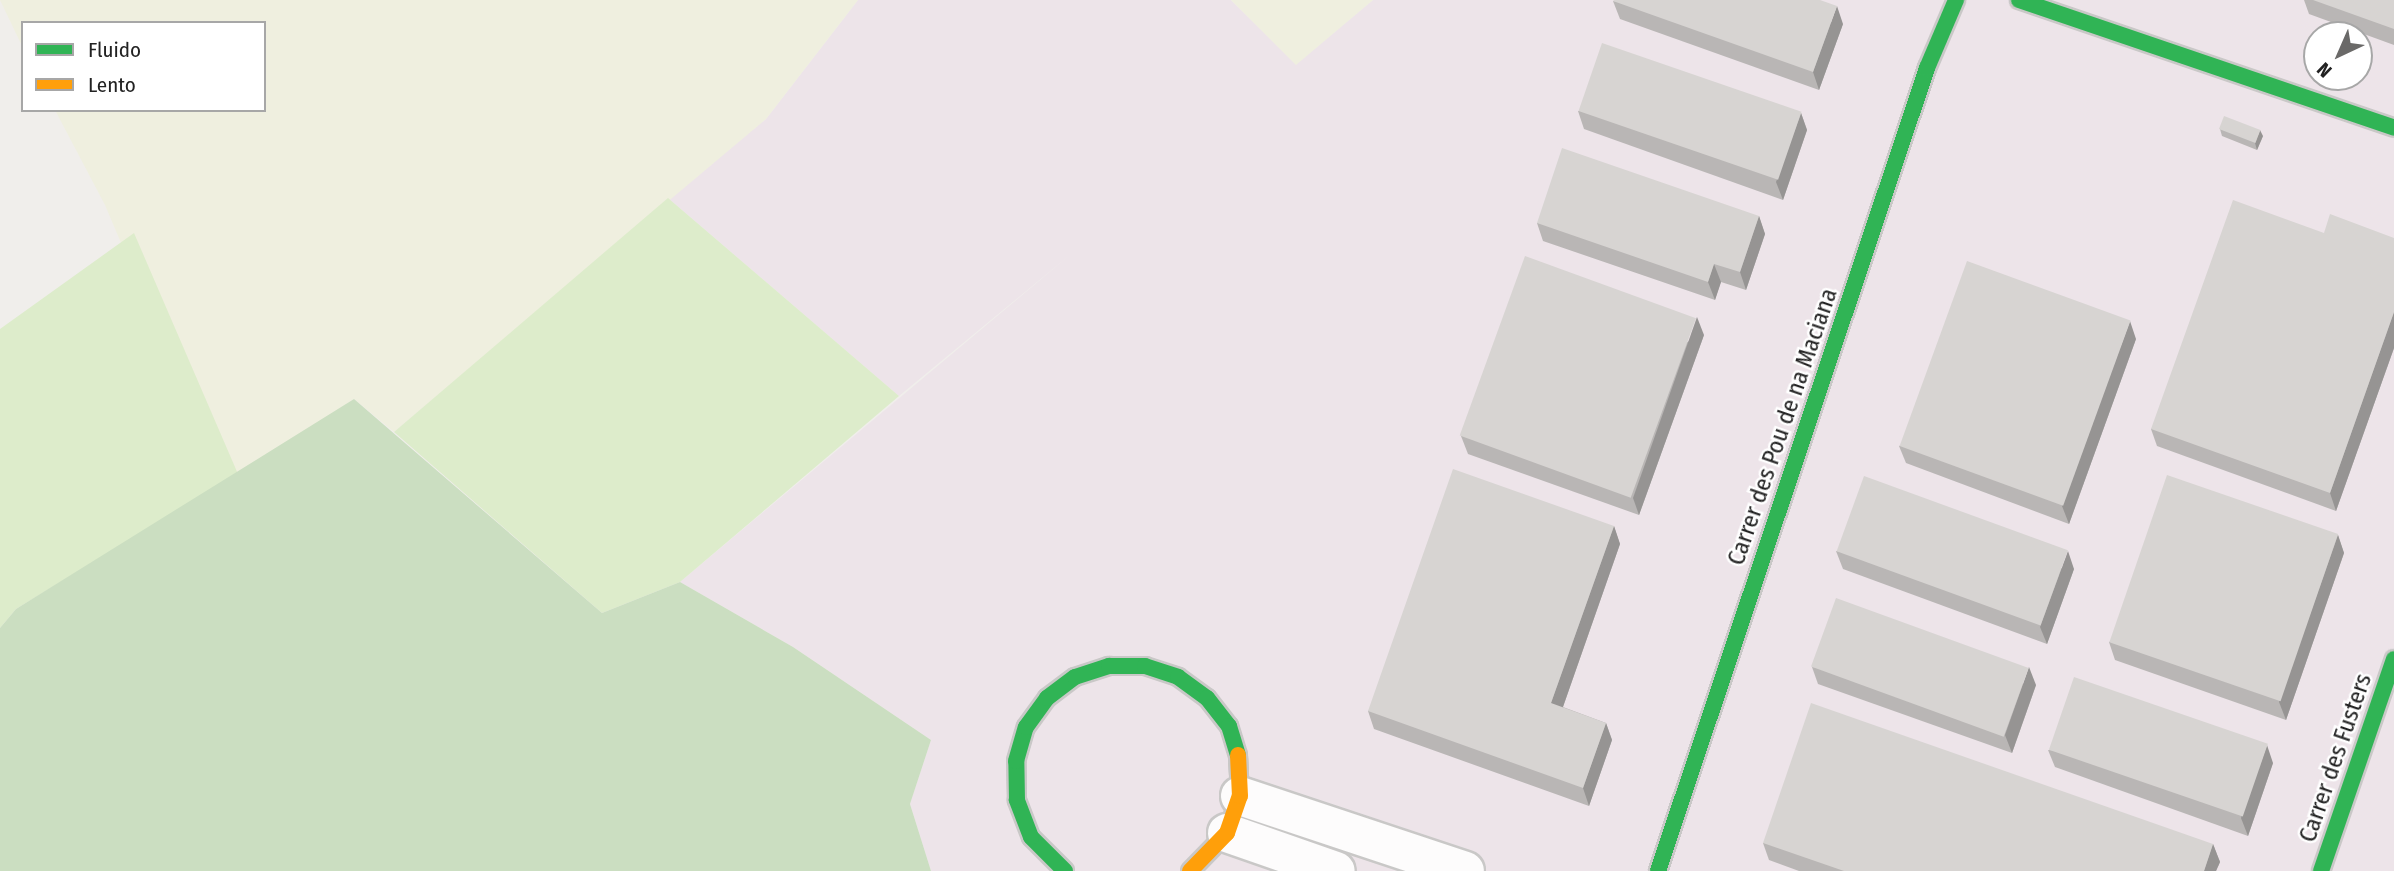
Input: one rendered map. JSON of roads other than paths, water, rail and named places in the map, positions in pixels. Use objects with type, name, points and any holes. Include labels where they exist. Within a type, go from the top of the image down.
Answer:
[{"type":"street","name":"Carrer des Pou de na Maciana","points":[[1658,871],[1927,68],[1956,0]]},
{"type":"street","points":[[2019,0],[2394,128]]},
{"type":"street","name":"Carrer des Fusters","points":[[2321,871],[2394,659]]},
{"type":"street","points":[[1065,871],[1031,837],[1017,800],[1016,761],[1026,727],[1047,698],[1075,677],[1109,666],[1145,666],[1178,677],[1207,698],[1228,726],[1239,760],[1240,796],[1227,833],[1190,871]]},
{"type":"street","points":[[1240,796],[1465,871]]},
{"type":"street","points":[[1227,833],[1336,871]]}]
